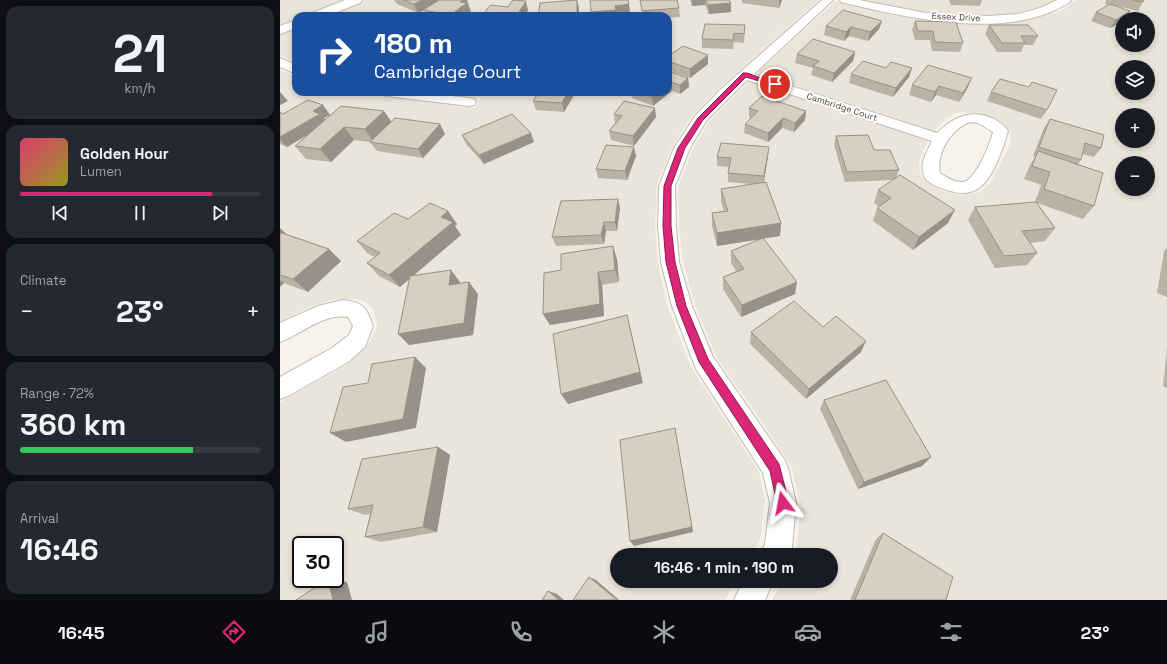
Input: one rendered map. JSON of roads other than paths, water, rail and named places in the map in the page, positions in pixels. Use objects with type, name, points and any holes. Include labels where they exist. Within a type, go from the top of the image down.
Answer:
[{"type":"street","points":[[326,12],[356,0]]},
{"type":"street","points":[[778,548],[783,503],[775,468],[704,362],[682,306],[670,262],[667,226],[667,186],[682,148],[700,119],[745,74],[828,0]]},
{"type":"street","name":"Essex Drive","points":[[845,0],[896,11],[931,16],[964,19],[995,19],[1031,14],[1054,8],[1066,0]]},
{"type":"street","points":[[280,30],[292,26]]},
{"type":"street","points":[[280,62],[292,68]]},
{"type":"street","name":"Cambridge Court","points":[[745,74],[940,139]]},
{"type":"street","points":[[420,96],[469,102]]},
{"type":"street","points":[[965,118],[975,118],[991,123],[1001,131],[998,143],[980,178],[973,185],[960,188],[945,185],[932,176],[930,164],[940,139],[952,125],[965,118]]},
{"type":"street","points":[[280,333],[312,316],[337,309],[351,309],[360,316],[363,326],[356,341],[340,355],[280,389]]},
{"type":"street","points":[[749,600],[755,588]]}]
